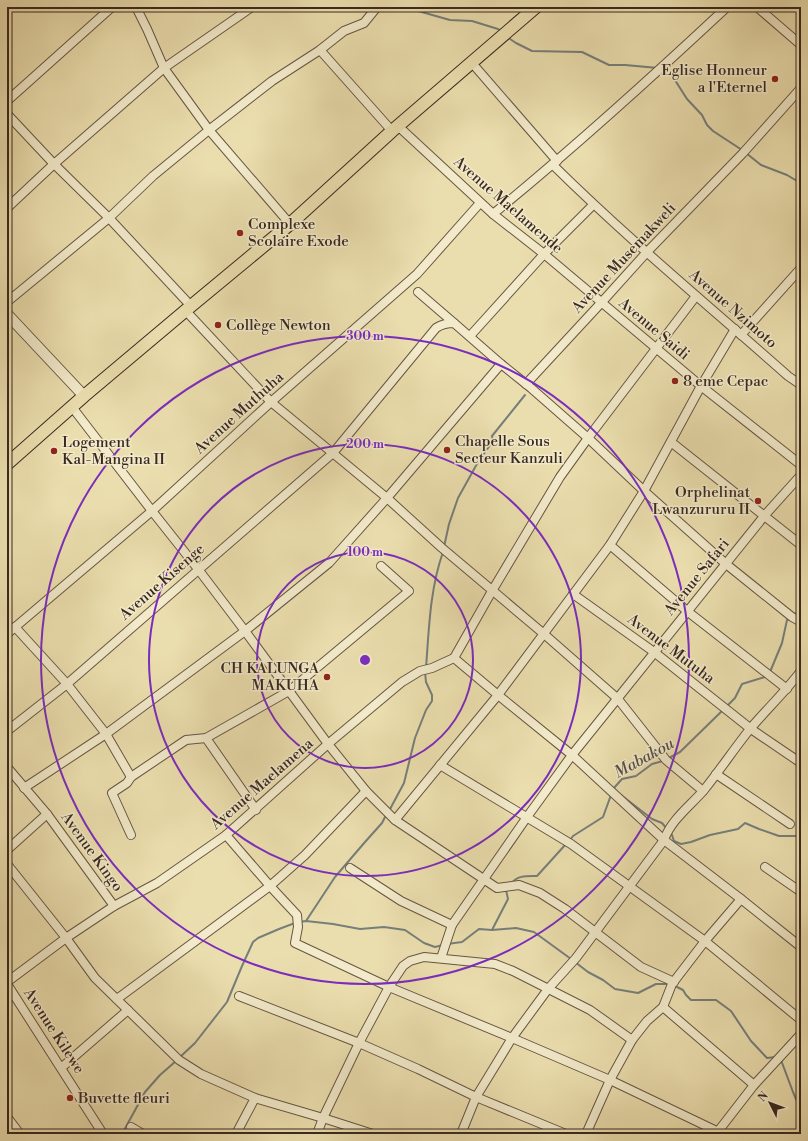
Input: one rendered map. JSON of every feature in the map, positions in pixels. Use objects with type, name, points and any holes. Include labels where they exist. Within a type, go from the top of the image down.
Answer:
[{"type":"main road","points":[[7,464],[84,396],[290,224],[395,128],[536,7]]},
{"type":"street","points":[[7,101],[112,7]]},
{"type":"street","points":[[136,7],[164,68],[210,130],[290,224]]},
{"type":"street","points":[[7,208],[54,164],[164,68],[252,7]]},
{"type":"street","points":[[7,302],[109,218],[153,176],[210,130],[272,81],[320,50],[344,31],[364,23],[377,7]]},
{"type":"street","points":[[493,214],[555,163],[656,74],[727,7]]},
{"type":"street","points":[[757,7],[801,45]]},
{"type":"street","name":"Avenue Maelamende","points":[[320,50],[395,128],[480,203],[544,254],[601,303]]},
{"type":"street","points":[[472,63],[555,163],[593,205],[647,252]]},
{"type":"street","name":"Avenue Musemakweli","points":[[526,384],[801,88]]},
{"type":"street","points":[[7,114],[54,164],[109,218],[272,402],[387,498],[444,550],[544,634],[618,699],[666,760],[703,791]]},
{"type":"street","name":"Avenue Muthuha","points":[[7,634],[152,511],[272,402],[417,274],[480,203]]},
{"type":"street","points":[[470,336],[544,254],[593,205]]},
{"type":"street","name":"Avenue Nzimoto","points":[[647,252],[788,376],[801,385]]},
{"type":"street","points":[[390,816],[440,765],[498,695],[544,634],[610,545],[644,491],[672,442],[701,386],[738,332],[801,268]]},
{"type":"street","points":[[418,292],[588,438],[644,491],[726,564],[791,616],[801,622]]},
{"type":"street","points":[[696,296],[560,477],[454,658],[572,755],[627,806],[801,947]]},
{"type":"street","name":"Avenue Saidi","points":[[601,303],[701,386],[801,465]]},
{"type":"street","points":[[7,314],[84,396]]},
{"type":"street","name":"Avenue Kisenge","points":[[7,731],[67,684],[333,453],[436,328],[448,323],[454,323]]},
{"type":"street","points":[[24,788],[106,734],[245,631],[329,563],[387,498],[500,364]]},
{"type":"street","points":[[72,407],[198,569],[328,744],[366,791],[390,816],[497,888],[519,885],[540,893],[596,932],[641,967],[674,982]]},
{"type":"street","points":[[672,442],[801,545]]},
{"type":"street","name":"Avenue Safari","points":[[441,958],[452,925],[572,755],[765,515],[801,475]]},
{"type":"street","points":[[610,545],[687,611],[787,689]]},
{"type":"street","points":[[131,835],[112,793],[127,783],[131,777],[186,740],[206,738],[289,691],[409,591],[381,566]]},
{"type":"street","name":"Avenue Mutuha","points":[[573,594],[654,652],[751,729],[801,763]]},
{"type":"street","points":[[15,627],[67,684],[106,734],[131,777]]},
{"type":"street","name":"Avenue Maelamena","points":[[114,906],[157,883],[226,835],[256,810],[328,744],[402,682],[420,671],[432,668],[454,658]]},
{"type":"street","points":[[461,1134],[476,1097],[512,1038],[548,988],[574,960],[596,932],[672,825],[703,791],[751,729],[787,689],[798,681],[801,671]]},
{"type":"street","points":[[206,738],[256,810]]},
{"type":"street","points":[[440,765],[571,844],[705,941],[801,1020]]},
{"type":"street","name":"Avenue Kingo","points":[[7,767],[47,814],[114,906]]},
{"type":"street","points":[[716,774],[790,824]]},
{"type":"street","points":[[117,999],[270,886],[305,855],[366,791]]},
{"type":"street","points":[[7,850],[47,814]]},
{"type":"street","points":[[226,835],[297,915],[298,927],[295,943],[389,987],[610,1080],[719,1133],[754,1085],[801,1034]]},
{"type":"street","points":[[7,864],[66,938],[95,978],[178,1059],[201,1074],[254,1098],[373,1134]]},
{"type":"street","points":[[765,866],[801,892]]},
{"type":"street","points":[[350,868],[401,901],[452,925]]},
{"type":"street","points":[[586,1134],[610,1080],[632,1040],[646,1021],[663,1007],[674,982],[705,941],[741,899]]},
{"type":"street","points":[[7,983],[66,938],[114,906]]},
{"type":"street","points":[[317,1134],[323,1118],[359,1043],[389,987],[403,966],[410,960],[424,957],[495,964],[513,971],[590,1010],[632,1040]]},
{"type":"street","name":"Avenue Kilewe","points":[[7,983],[103,1134]]},
{"type":"street","points":[[238,996],[359,1043],[476,1097],[566,1134]]},
{"type":"street","points":[[663,1007],[754,1085]]},
{"type":"street","points":[[61,1068],[128,1010]]},
{"type":"street","points":[[235,1134],[254,1098]]},
{"type":"street","points":[[7,1117],[20,1134]]},
{"type":"street","points":[[130,1127],[144,1134]]},
{"type":"waterway","points":[[404,7],[450,20],[472,21],[501,31]]},
{"type":"waterway","points":[[507,37],[532,51],[582,52],[609,65],[658,68]]},
{"type":"waterway","points":[[664,69],[667,69],[687,99],[702,115],[707,125],[713,131],[742,150]]},
{"type":"waterway","points":[[746,153],[761,165],[787,175],[797,181],[801,177]]},
{"type":"waterway","points":[[444,547],[449,524],[458,498],[478,462],[493,441],[492,436],[525,395]]},
{"type":"waterway","points":[[426,668],[429,623],[435,580],[443,552]]},
{"type":"waterway","name":"Mabakou","points":[[793,615],[801,608]]},
{"type":"waterway","name":"Mabakou","points":[[770,672],[782,643],[789,617]]},
{"type":"waterway","points":[[389,811],[404,783],[415,738],[426,710],[432,701],[432,695],[426,682],[425,672]]},
{"type":"waterway","name":"Mabakou","points":[[727,706],[735,698],[742,684],[768,676]]},
{"type":"waterway","name":"Mabakou","points":[[667,759],[680,752],[724,709]]},
{"type":"waterway","name":"Mabakou","points":[[613,789],[622,779],[636,776],[652,764],[663,761]]},
{"type":"waterway","name":"Mabakou","points":[[570,840],[573,836],[603,817],[611,795]]},
{"type":"waterway","points":[[621,795],[652,819],[662,823],[667,829]]},
{"type":"waterway","points":[[306,921],[335,877],[382,823],[386,815]]},
{"type":"waterway","points":[[670,832],[674,841],[681,844],[710,835],[738,829],[745,823],[779,836],[796,836],[801,832]]},
{"type":"waterway","name":"Mabakou","points":[[511,884],[519,878],[526,876],[537,876],[566,844]]},
{"type":"waterway","points":[[492,930],[508,899],[507,889]]},
{"type":"waterway","points":[[299,922],[306,921],[333,924],[360,929],[384,927],[405,930],[424,943],[435,947],[443,945]]},
{"type":"waterway","points":[[179,1058],[195,1043],[227,1002],[253,942],[258,938],[295,923]]},
{"type":"waterway","points":[[447,944],[462,942],[479,929],[492,930],[516,928],[534,932],[571,959]]},
{"type":"waterway","points":[[575,962],[615,989],[638,993],[656,984],[669,984]]},
{"type":"waterway","points":[[673,985],[683,990],[691,1000],[716,1000],[731,1011],[751,1041],[767,1058],[776,1057]]},
{"type":"waterway","points":[[781,1060],[801,1111]]},
{"type":"waterway","points":[[122,1134],[145,1092],[160,1075],[176,1061]]},
{"type":"place","name":"Eglise Honneur a l'Eternel","points":[[775,79]]},
{"type":"place","name":"Complexe Scolaire Exode","points":[[240,233]]},
{"type":"place","name":"Collège Newton","points":[[218,325]]},
{"type":"place","name":"8 eme Cepac","points":[[675,381]]},
{"type":"place","name":"Chapelle Sous Secteur Kanzuli","points":[[447,450]]},
{"type":"place","name":"Logement Kal-Mangina II","points":[[54,451]]},
{"type":"place","name":"Orphelinat Lwanzururu II","points":[[758,501]]},
{"type":"place","name":"CH KALUNGA MAKUHA","points":[[327,677]]},
{"type":"place","name":"Buvette fleuri","points":[[70,1098]]}]
